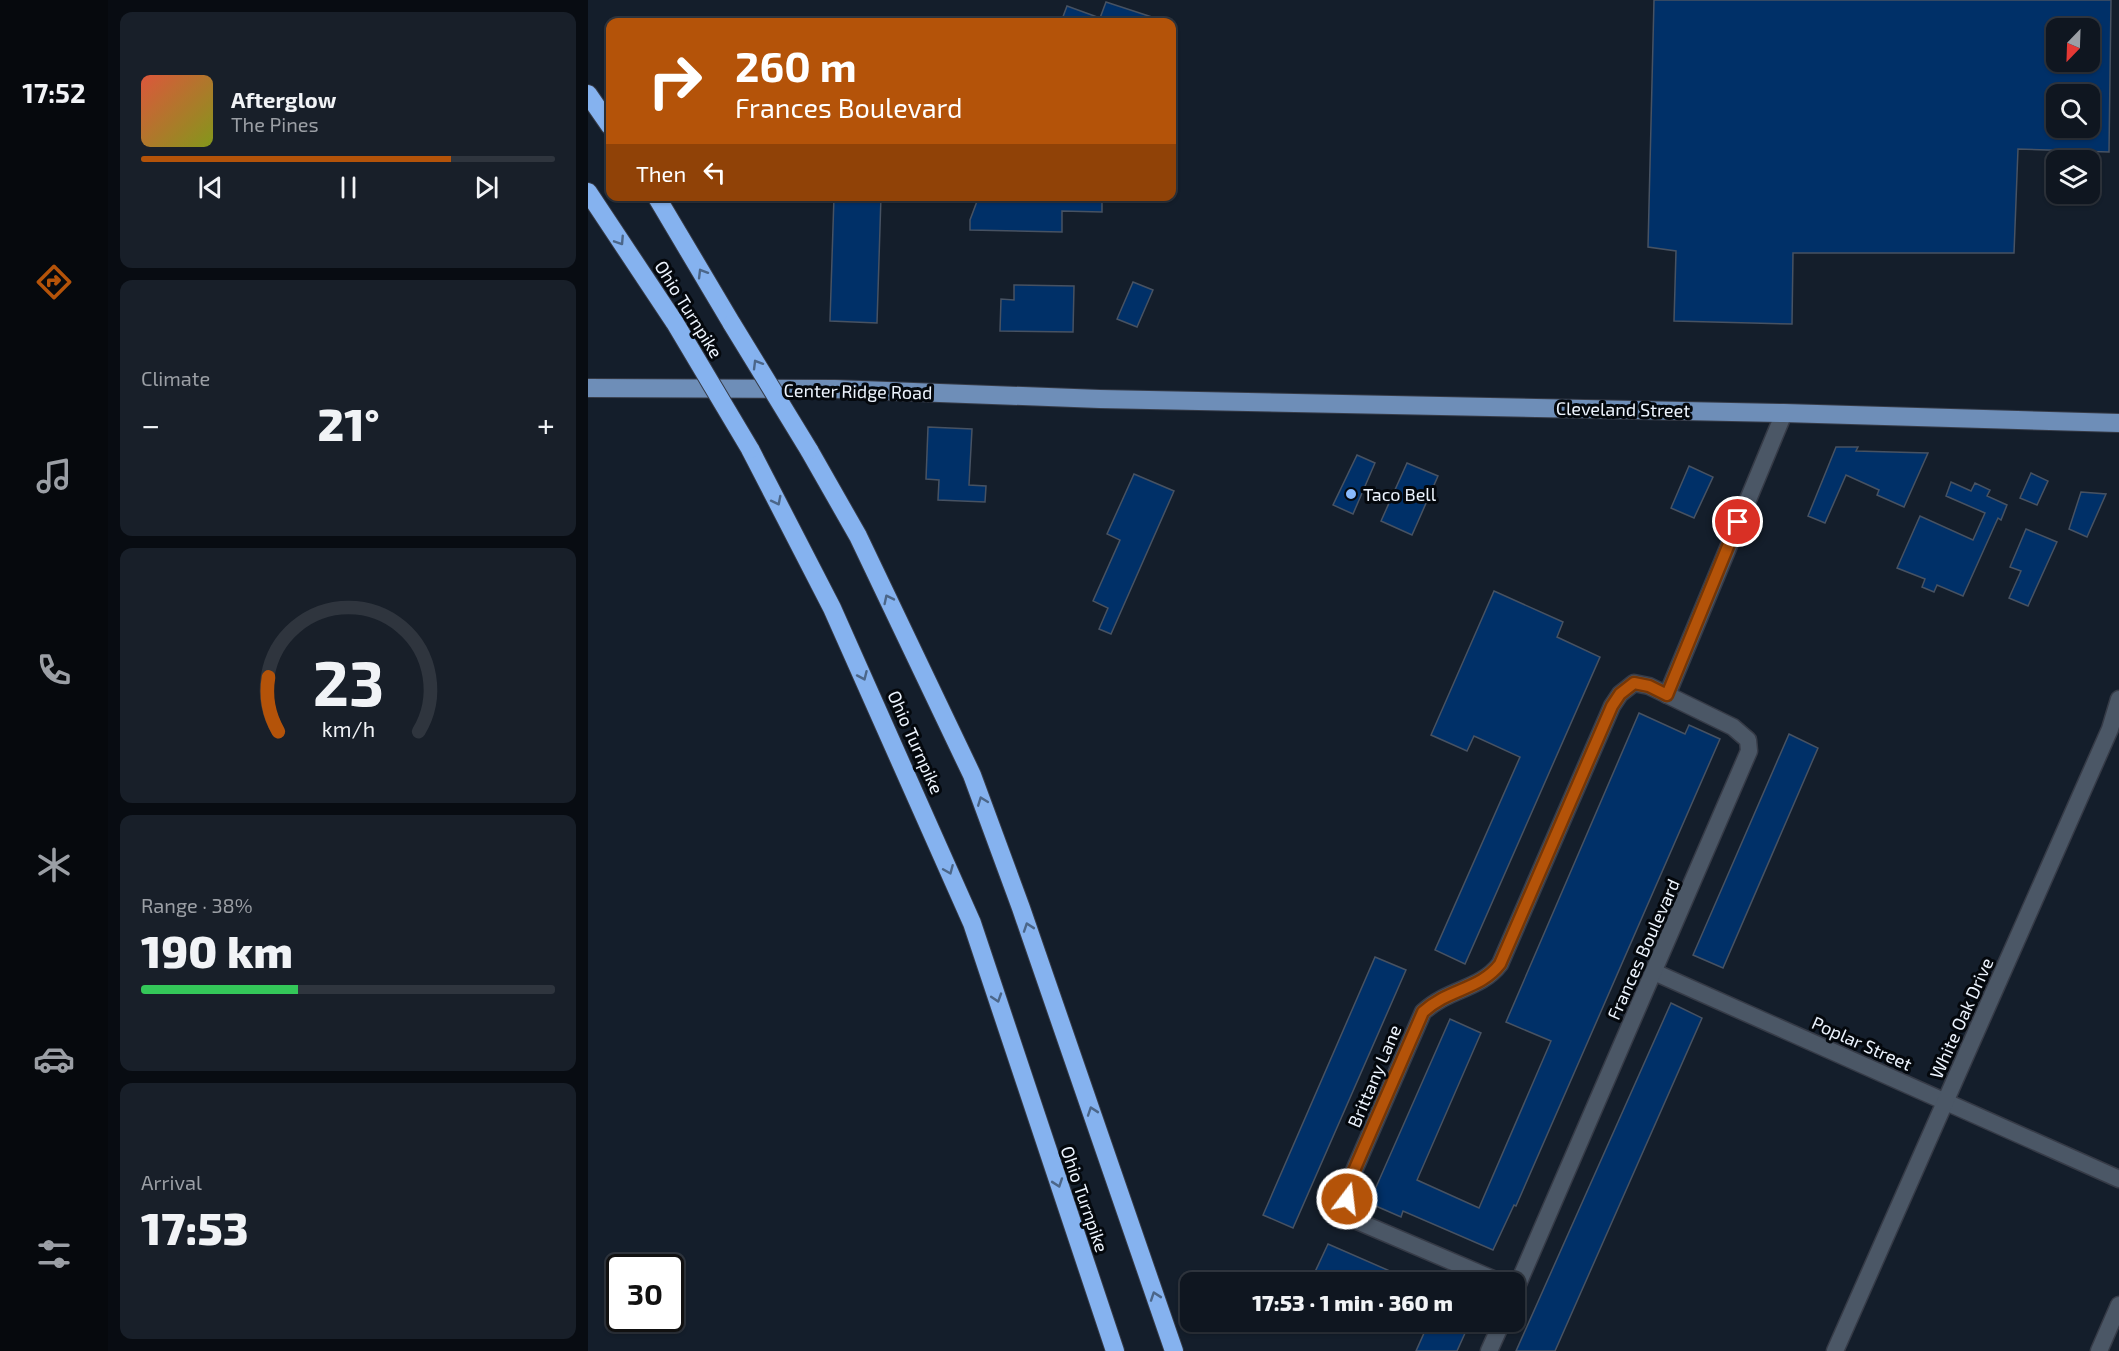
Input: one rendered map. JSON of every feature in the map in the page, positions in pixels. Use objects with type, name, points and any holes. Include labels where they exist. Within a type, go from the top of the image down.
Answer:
[{"type":"highway","points":[[588,94],[606,120]]},
{"type":"highway","name":"Ohio Turnpike","points":[[588,192],[675,323],[750,449],[832,608],[972,923],[1115,1351]]},
{"type":"highway","name":"Ohio Turnpike","points":[[659,201],[809,450],[858,536],[972,775],[1003,856],[1173,1351]]},
{"type":"main road","name":"Center Ridge Road","points":[[588,388],[835,389],[1127,398]]},
{"type":"main road","name":"Cleveland Street","points":[[1127,398],[2119,423]]},
{"type":"street","points":[[1667,695],[1784,413]]},
{"type":"street","name":"Frances Boulevard","points":[[1523,1272],[1749,751],[1749,744],[1743,734],[1649,686],[1634,683]]},
{"type":"street","name":"Brittany Lane","points":[[1477,1272],[1357,1221],[1350,1208],[1346,1189],[1423,1012],[1448,994],[1489,978],[1508,952],[1612,706],[1620,694],[1634,683]]},
{"type":"street","name":"White Oak Drive","points":[[1835,1351],[2110,729],[2119,699]]},
{"type":"street","name":"Poplar Street","points":[[1654,972],[2119,1179]]},
{"type":"street","points":[[2099,1351],[2119,1305]]},
{"type":"street","points":[[1489,1351],[1498,1332]]},
{"type":"building","points":[[1654,0],[2111,0],[2109,152],[2018,149],[2014,253],[1793,253],[1792,324],[1674,321],[1676,251],[1648,247]]},
{"type":"building","points":[[1106,2],[1155,18],[1100,18]]},
{"type":"building","points":[[1067,6],[1100,18],[1062,18]]},
{"type":"building","points":[[834,201],[881,201],[877,323],[830,321]]},
{"type":"building","points":[[977,201],[1102,201],[1102,212],[1062,211],[1062,232],[970,230],[970,220]]},
{"type":"building","points":[[1133,282],[1153,290],[1137,327],[1117,319]]},
{"type":"building","points":[[1014,285],[1074,286],[1073,332],[1000,331],[1001,299],[1014,300]]},
{"type":"building","points":[[928,427],[972,429],[969,485],[986,486],[985,502],[938,500],[939,480],[926,479]]},
{"type":"building","points":[[1836,447],[1858,447],[1856,451],[1928,453],[1904,507],[1877,495],[1879,490],[1846,475],[1825,523],[1808,516]]},
{"type":"building","name":"Taco Bell","points":[[1357,455],[1375,463],[1353,514],[1333,505]]},
{"type":"building","points":[[1407,463],[1438,476],[1412,535],[1381,521]]},
{"type":"building","points":[[1689,466],[1713,477],[1694,518],[1671,508]]},
{"type":"building","points":[[2031,473],[2048,481],[2037,505],[2020,498]]},
{"type":"building","points":[[1134,474],[1174,491],[1111,634],[1099,629],[1108,608],[1093,601],[1120,540],[1107,534]]},
{"type":"building","points":[[1951,482],[1971,491],[1975,483],[1990,490],[1987,496],[2007,505],[2001,520],[1998,518],[1963,596],[1937,585],[1934,592],[1922,587],[1925,579],[1897,568],[1920,516],[1973,540],[1985,513],[1946,496]]},
{"type":"building","points":[[2081,492],[2106,494],[2087,537],[2069,529]]},
{"type":"building","points":[[2026,529],[2057,542],[2028,606],[2009,598],[2021,571],[2010,567]]},
{"type":"building","points":[[1494,591],[1563,622],[1557,637],[1600,657],[1465,964],[1435,950],[1520,757],[1474,736],[1467,751],[1431,735]]},
{"type":"building","points":[[1639,713],[1685,734],[1689,725],[1720,739],[1516,1206],[1514,1205],[1493,1250],[1403,1211],[1401,1217],[1369,1203],[1450,1019],[1481,1033],[1417,1180],[1479,1208],[1551,1041],[1506,1022]]},
{"type":"building","points":[[1789,734],[1818,748],[1723,968],[1693,955]]},
{"type":"building","points":[[1375,957],[1406,970],[1293,1228],[1263,1215]]},
{"type":"building","points":[[1671,1003],[1702,1018],[1555,1351],[1516,1351]]},
{"type":"building","points":[[1328,1244],[1392,1272],[1315,1272]]},
{"type":"building","points":[[1425,1332],[1466,1332],[1457,1351],[1416,1351]]},
{"type":"place","name":"Taco Bell","points":[[1351,494]]},
{"type":"route","points":[[1347,1199],[1346,1189],[1423,1012],[1435,1001],[1448,994],[1489,978],[1508,952],[1612,706],[1620,694],[1634,683],[1649,686],[1667,695],[1738,522]]}]
